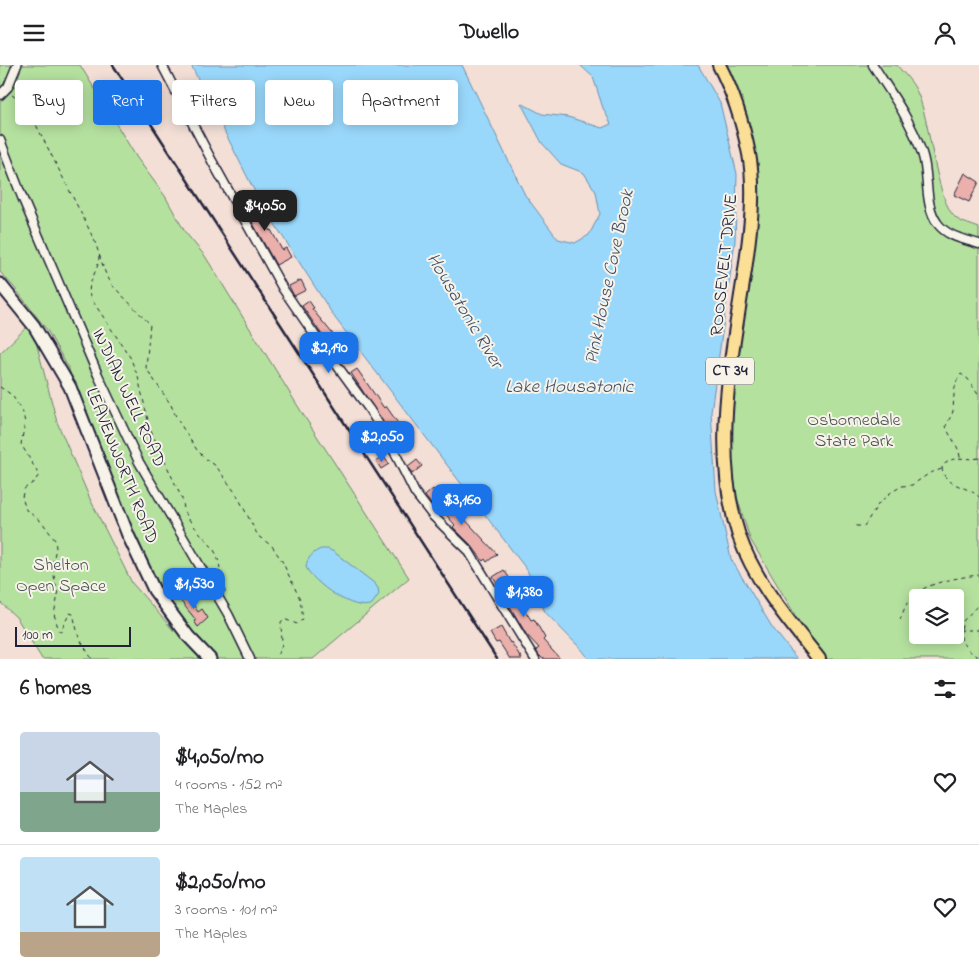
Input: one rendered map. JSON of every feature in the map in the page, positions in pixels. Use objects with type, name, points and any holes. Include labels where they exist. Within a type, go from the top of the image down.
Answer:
[{"type":"main road","name":"ROOSEVELT DRIVE","points":[[719,65],[739,116],[750,155],[752,200],[748,247],[727,395],[725,443],[730,495],[739,536],[755,570],[775,602],[819,659]]},
{"type":"main road","name":"LEAVENWORTH ROAD","points":[[0,284],[34,326],[70,387],[128,535],[154,590],[188,636],[210,659]]},
{"type":"street","points":[[1,95],[8,87],[17,65]]},
{"type":"street","points":[[162,65],[283,289],[314,335],[369,409],[388,439],[415,493],[433,516],[468,550],[535,659]]},
{"type":"street","points":[[873,65],[905,115],[923,154],[931,209],[938,223],[949,234],[979,244]]},
{"type":"street","name":"INDIAN WELL ROAD","points":[[0,140],[22,197],[98,375],[139,462],[228,614],[250,659]]},
{"type":"path","points":[[1,95],[14,95],[29,111],[86,223],[112,285],[150,324],[146,367],[171,405],[177,419],[197,450],[216,466],[238,495],[258,536],[272,546],[282,561],[300,599],[304,619],[297,624],[284,619],[281,622],[282,644],[277,659]]},
{"type":"path","points":[[99,253],[99,261],[89,283],[90,297],[130,357],[138,377],[150,429],[183,501],[183,509],[187,518],[215,551],[220,564],[225,597]]},
{"type":"path","points":[[960,457],[946,426],[952,414],[956,385],[961,374],[968,379],[979,396]]},
{"type":"path","points":[[0,387],[12,395],[23,413],[25,423],[21,444],[39,475],[34,482],[24,489],[22,497],[26,510],[42,522],[55,540],[56,548],[52,566],[58,595],[54,614],[59,631],[61,632],[70,613],[73,614],[79,638],[92,659]]},
{"type":"path","points":[[979,458],[967,459],[960,457],[942,465],[942,469],[952,485],[972,491],[979,497]]},
{"type":"path","points":[[856,526],[864,526],[879,503],[895,489],[912,485],[930,473],[942,469]]},
{"type":"path","points":[[900,620],[910,599],[918,592],[945,581],[979,575]]},
{"type":"path","points":[[964,620],[979,604]]},
{"type":"path","points":[[964,630],[979,630]]},
{"type":"path","points":[[963,644],[979,658]]},
{"type":"green space","name":"Shelton Open Space","points":[[0,65],[80,65],[93,86],[93,125],[117,125],[137,158],[165,196],[185,232],[205,256],[304,416],[409,578],[313,659],[42,659],[17,618],[0,602],[0,353],[31,323],[57,422],[90,499],[132,583],[174,631],[157,605],[91,447],[69,369],[47,330],[0,272]]},
{"type":"green space","name":"Osbornedale State Park","points":[[723,65],[897,65],[910,80],[921,103],[938,179],[950,210],[957,219],[979,228],[979,659],[827,659],[799,626],[794,613],[750,539],[732,481],[728,434],[754,164]]},
{"type":"water","name":"Lake Housatonic","points":[[191,65],[462,65],[525,195],[558,239],[575,243],[589,235],[600,214],[596,192],[584,173],[561,164],[542,143],[521,103],[542,114],[568,117],[602,128],[611,124],[603,108],[593,77],[580,65],[698,65],[720,103],[737,174],[735,241],[711,412],[716,491],[731,559],[772,627],[797,659],[589,659],[545,612],[527,570],[335,318],[258,198],[221,125],[255,125],[255,80],[199,80]]},
{"type":"water","points":[[321,549],[328,549],[334,552],[374,583],[378,588],[379,594],[372,604],[365,606],[345,600],[325,588],[310,574],[306,567],[309,558]]},
{"type":"building","points":[[965,173],[979,182],[969,202],[954,195]]},
{"type":"building","points":[[253,196],[259,207],[256,209],[262,221],[264,220],[271,230],[282,250],[286,248],[291,257],[276,265],[241,202]]},
{"type":"building","points":[[301,280],[306,290],[294,296],[289,286]]},
{"type":"building","points":[[309,301],[314,308],[312,309],[332,333],[338,344],[331,348],[302,306]]},
{"type":"building","points":[[357,369],[384,408],[386,406],[406,435],[403,438],[407,444],[400,449],[351,373]]},
{"type":"building","points":[[383,456],[389,464],[381,469],[376,461]]},
{"type":"building","points":[[417,460],[422,466],[412,474],[408,467]]},
{"type":"building","points":[[433,489],[452,508],[456,505],[463,513],[461,515],[497,554],[487,562],[485,559],[483,561],[472,546],[453,527],[455,525],[442,510],[438,513],[425,496]]},
{"type":"building","points":[[504,570],[510,579],[507,581],[531,620],[534,619],[545,638],[543,640],[560,659],[543,659],[538,654],[536,650],[539,648],[526,634],[493,577]]},
{"type":"building","points":[[189,592],[193,598],[190,600],[198,612],[202,609],[208,618],[198,627],[194,621],[196,620],[179,599]]},
{"type":"building","points":[[501,627],[522,659],[510,659],[499,642],[496,643],[490,633]]},
{"type":"railway","points":[[113,65],[497,659]]},
{"type":"water label","name":"Pink House Cove Brook","points":[[610,277]]},
{"type":"water label","name":"Housatonic River","points":[[464,311]]}]
